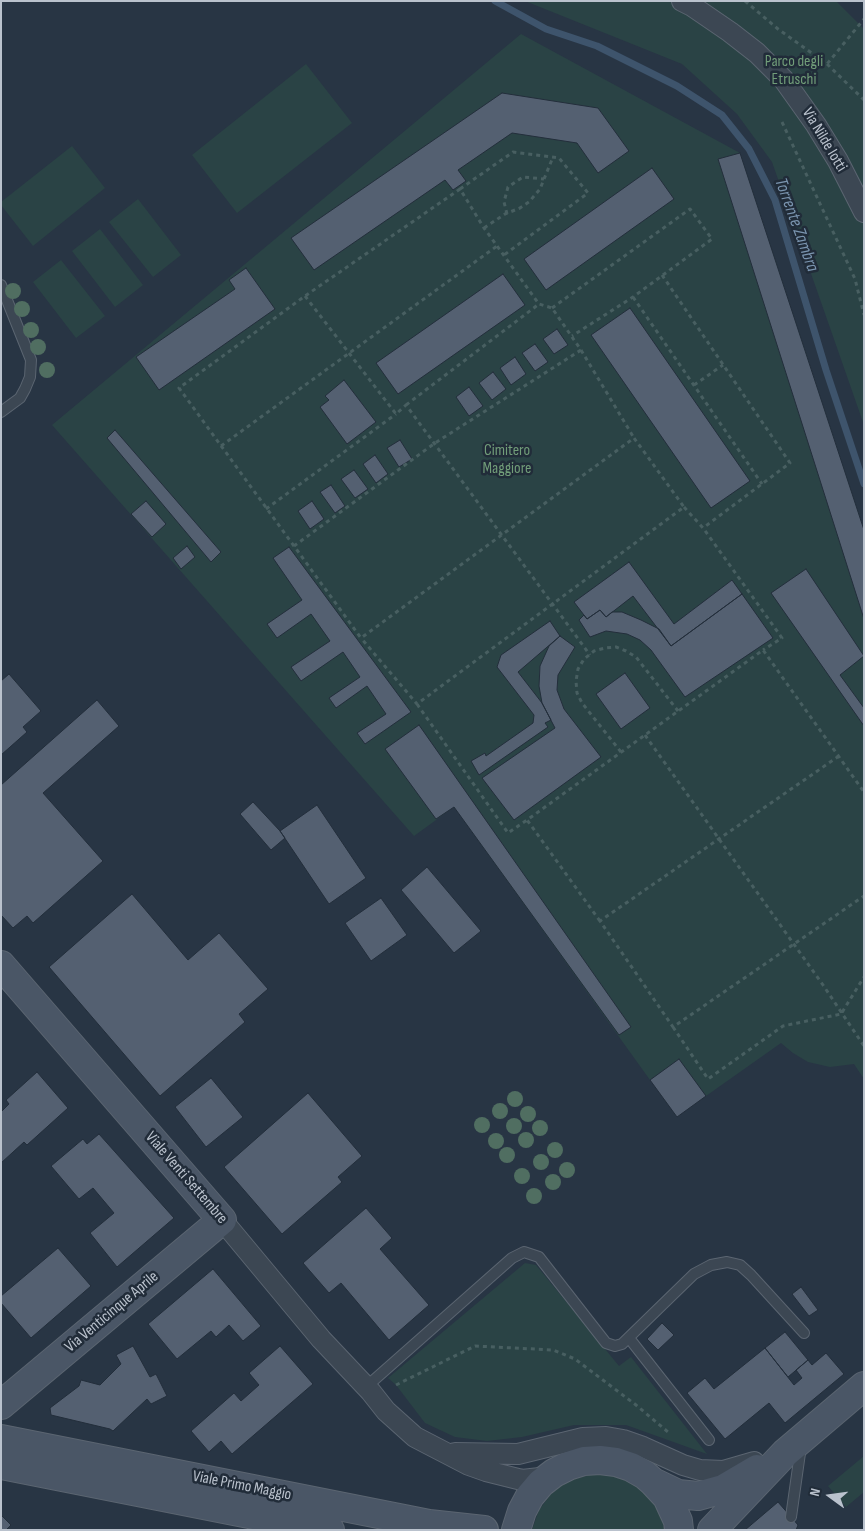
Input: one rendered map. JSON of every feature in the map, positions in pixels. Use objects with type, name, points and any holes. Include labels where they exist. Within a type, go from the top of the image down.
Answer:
[{"type":"main road","name":"Viale Venti Settembre","points":[[1,965],[222,1220]]},
{"type":"main road","name":"Via Venticinque Aprile","points":[[1,1405],[222,1220]]},
{"type":"main road","points":[[714,1528],[794,1445],[864,1386]]},
{"type":"main road","name":"Viale Primo Maggio","points":[[1,1439],[429,1524],[484,1530]]},
{"type":"main road","points":[[653,1482],[678,1494],[689,1496],[710,1494],[723,1489],[794,1445]]},
{"type":"main road","points":[[496,1530],[520,1519],[530,1496],[541,1483],[553,1474],[568,1466],[584,1461],[600,1460],[616,1462],[645,1474],[667,1497],[678,1521],[679,1530]]},
{"type":"main road","name":"Viale Primo Maggio","points":[[1,1464],[330,1530]]},
{"type":"street","name":"Via Nilde Iotti","points":[[690,3],[757,53],[784,80],[801,102],[838,161],[864,212]]},
{"type":"street","name":"Viale Venti Settembre","points":[[222,1220],[321,1339],[386,1411],[415,1438],[486,1471],[522,1480],[553,1474]]},
{"type":"street","points":[[443,1452],[497,1455],[518,1454],[583,1438],[606,1437],[623,1440],[643,1447],[683,1465],[700,1470],[723,1471],[794,1445]]},
{"type":"lane","points":[[1,285],[31,360],[30,377],[20,398],[1,412]]},
{"type":"lane","points":[[368,1389],[512,1258],[524,1252],[539,1257],[606,1343],[619,1346],[694,1274],[711,1265],[727,1262],[740,1265],[751,1275],[804,1333]]},
{"type":"lane","points":[[629,1338],[709,1440]]},
{"type":"lane","points":[[791,1517],[794,1445]]},
{"type":"path","points":[[745,1],[778,29],[826,64],[864,100]]},
{"type":"path","points":[[826,64],[864,18]]},
{"type":"path","points":[[782,122],[855,279],[864,315]]},
{"type":"path","points":[[460,189],[484,228],[504,256],[539,304],[552,308],[581,350],[634,438],[684,507],[703,528],[782,638],[508,833],[417,704],[361,638],[179,388],[305,296],[513,152],[559,158],[588,193],[504,256]]},
{"type":"path","points":[[484,228],[529,202],[540,189],[553,157]]},
{"type":"path","points":[[507,214],[504,202],[508,187],[523,177],[544,179]]},
{"type":"path","points":[[552,308],[690,209],[712,239],[633,297],[572,336]]},
{"type":"path","points":[[221,446],[497,246]]},
{"type":"path","points":[[662,275],[790,463],[703,528]]},
{"type":"path","points":[[305,296],[396,414]]},
{"type":"path","points":[[633,297],[762,484]]},
{"type":"path","points":[[266,508],[396,414],[539,304]]},
{"type":"path","points":[[294,546],[435,443],[581,350]]},
{"type":"path","points":[[694,385],[723,365]]},
{"type":"path","points":[[406,405],[590,655]]},
{"type":"path","points":[[361,638],[634,438]]},
{"type":"path","points":[[417,704],[684,507]]},
{"type":"path","points":[[621,752],[582,703],[577,693],[578,669],[584,659],[594,651],[616,647],[636,657],[678,711]]},
{"type":"path","points":[[763,650],[864,792]]},
{"type":"path","points":[[645,735],[864,1046]]},
{"type":"path","points":[[600,921],[839,756]]},
{"type":"path","points":[[527,820],[600,921],[708,1079],[783,1026],[841,1014],[864,977]]},
{"type":"path","points":[[673,1027],[864,896]]},
{"type":"path","points":[[368,1389],[396,1385],[475,1346],[553,1350],[574,1359],[636,1405],[670,1434]]},
{"type":"green space","name":"Parco degli Etruschi","points":[[525,1],[836,1],[864,29],[864,425],[772,162],[737,114],[682,64]]},
{"type":"green space","name":"Cimitero Maggiore","points":[[521,34],[740,153],[864,530],[864,1079],[854,1064],[830,1067],[808,1062],[781,1043],[706,1096],[679,1059],[650,1080],[454,807],[414,836],[52,425]]},
{"type":"green space","points":[[306,64],[352,123],[237,213],[192,155]]},
{"type":"green space","points":[[72,146],[105,188],[33,246],[1,205],[1,202]]},
{"type":"green space","points":[[138,199],[181,255],[153,277],[109,222]]},
{"type":"green space","points":[[100,229],[143,285],[115,307],[72,251]]},
{"type":"green space","points":[[61,260],[105,316],[76,338],[33,282]]},
{"type":"green space","points":[[525,1263],[536,1265],[619,1366],[631,1357],[707,1454],[626,1425],[574,1425],[522,1437],[487,1441],[455,1437],[425,1423],[396,1385],[388,1378]]},
{"type":"green space","points":[[864,1456],[864,1492],[846,1507],[828,1486]]},
{"type":"green space","points":[[589,1475],[610,1475],[630,1482],[647,1494],[659,1511],[665,1530],[532,1530],[539,1510],[551,1494],[568,1481]]},
{"type":"building","points":[[502,93],[598,108],[629,151],[598,173],[577,143],[512,133],[458,170],[466,181],[453,190],[445,180],[314,270],[291,238]]},
{"type":"building","points":[[740,153],[864,530],[864,619],[718,159]]},
{"type":"building","points":[[652,168],[674,199],[546,290],[524,259]]},
{"type":"building","points":[[246,268],[275,309],[159,390],[136,357],[235,289],[229,280]]},
{"type":"building","points":[[503,274],[525,305],[398,394],[376,363]]},
{"type":"building","points":[[630,308],[750,481],[711,508],[591,335]]},
{"type":"building","points":[[557,329],[568,345],[554,354],[543,339]]},
{"type":"building","points":[[535,344],[548,362],[535,371],[522,353]]},
{"type":"building","points":[[515,357],[526,374],[511,385],[500,368]]},
{"type":"building","points":[[493,372],[506,389],[492,400],[479,383]]},
{"type":"building","points":[[344,380],[376,422],[347,444],[320,407],[329,400],[325,396]]},
{"type":"building","points":[[469,387],[483,406],[469,416],[456,397]]},
{"type":"building","points":[[115,430],[221,552],[211,562],[107,438]]},
{"type":"building","points":[[400,440],[412,459],[399,467],[387,448]]},
{"type":"building","points":[[375,455],[388,474],[376,483],[363,464]]},
{"type":"building","points":[[354,470],[368,489],[355,498],[341,479]]},
{"type":"building","points":[[331,485],[345,506],[335,513],[320,492]]},
{"type":"building","points":[[146,501],[166,524],[152,537],[131,514]]},
{"type":"building","points":[[312,501],[324,519],[310,529],[298,511]]},
{"type":"building","points":[[187,546],[195,557],[181,569],[173,558]]},
{"type":"building","points":[[289,547],[411,712],[365,744],[357,733],[386,714],[367,686],[336,708],[329,698],[360,677],[343,652],[301,681],[291,667],[330,641],[311,614],[277,638],[267,624],[302,600],[273,558]]},
{"type":"building","points":[[629,562],[674,624],[732,580],[742,594],[671,646],[633,596],[606,617],[600,610],[587,619],[574,602]]},
{"type":"building","points":[[806,569],[864,656],[840,675],[864,708],[864,726],[771,593]]},
{"type":"building","points":[[742,594],[773,638],[685,697],[651,650],[640,640],[627,634],[606,631],[590,637],[579,620],[584,615],[587,619],[600,610],[606,617],[612,612],[622,612],[659,629],[671,646]]},
{"type":"building","points":[[550,621],[560,636],[518,672],[542,703],[551,720],[545,723],[548,727],[479,775],[471,761],[485,753],[486,756],[533,723],[534,715],[497,667],[501,655]]},
{"type":"building","points":[[560,636],[575,647],[558,675],[557,690],[564,709],[601,757],[514,820],[482,778],[555,728],[542,703],[539,686],[540,666],[549,646]]},
{"type":"building","points":[[625,673],[650,708],[621,729],[596,694]]},
{"type":"building","points":[[9,674],[41,711],[23,727],[27,732],[1,755],[1,681]]},
{"type":"building","points":[[97,700],[119,726],[43,793],[103,861],[33,923],[27,916],[13,928],[1,915],[1,785]]},
{"type":"building","points":[[419,725],[631,1027],[619,1035],[454,807],[436,819],[385,749]]},
{"type":"building","points":[[253,802],[285,838],[271,850],[240,814]]},
{"type":"building","points":[[317,805],[366,878],[329,904],[280,831]]},
{"type":"building","points":[[427,867],[481,931],[454,953],[401,890]]},
{"type":"building","points":[[132,894],[188,960],[219,933],[268,989],[239,1014],[245,1022],[160,1096],[49,967]]},
{"type":"building","points":[[381,898],[407,935],[371,961],[345,923]]},
{"type":"building","points":[[679,1059],[706,1096],[677,1117],[650,1080]]},
{"type":"building","points":[[37,1072],[68,1108],[27,1145],[24,1142],[1,1163],[1,1112],[9,1104],[6,1100]]},
{"type":"building","points":[[211,1078],[243,1117],[206,1147],[175,1107]]},
{"type":"building","points":[[308,1093],[362,1156],[338,1177],[342,1182],[282,1234],[224,1167]]},
{"type":"building","points":[[99,1134],[174,1218],[117,1267],[90,1233],[114,1213],[93,1188],[79,1199],[51,1166],[83,1139],[87,1144]]},
{"type":"building","points":[[366,1208],[392,1238],[380,1249],[429,1305],[389,1340],[341,1283],[329,1293],[303,1263]]},
{"type":"building","points":[[58,1248],[91,1286],[31,1338],[1,1303],[1,1296]]},
{"type":"building","points":[[213,1269],[261,1326],[243,1341],[229,1325],[216,1337],[211,1331],[177,1359],[148,1324]]},
{"type":"building","points":[[801,1287],[818,1310],[809,1316],[792,1294]]},
{"type":"building","points":[[662,1323],[674,1335],[658,1350],[647,1339]]},
{"type":"building","points":[[785,1332],[808,1360],[788,1377],[765,1348]]},
{"type":"building","points":[[133,1346],[150,1377],[156,1374],[167,1396],[151,1404],[147,1399],[113,1431],[51,1415],[50,1408],[79,1386],[81,1380],[100,1385],[121,1364],[116,1355]]},
{"type":"building","points":[[280,1346],[313,1384],[232,1454],[221,1441],[209,1452],[191,1431],[234,1393],[241,1401],[259,1385],[249,1373]]},
{"type":"building","points":[[765,1348],[794,1385],[802,1378],[796,1370],[808,1360],[812,1365],[826,1353],[844,1374],[785,1423],[769,1403],[725,1439],[687,1393],[705,1378],[714,1389]]},
{"type":"building","points":[[778,1502],[798,1525],[796,1530],[745,1530]]},
{"type":"building","points":[[1,1515],[11,1525],[6,1530],[1,1530]]},
{"type":"waterway","name":"Torrente Zambra","points":[[495,1],[546,29],[597,46],[677,86],[722,115],[749,149],[775,200],[826,370],[864,484]]}]
